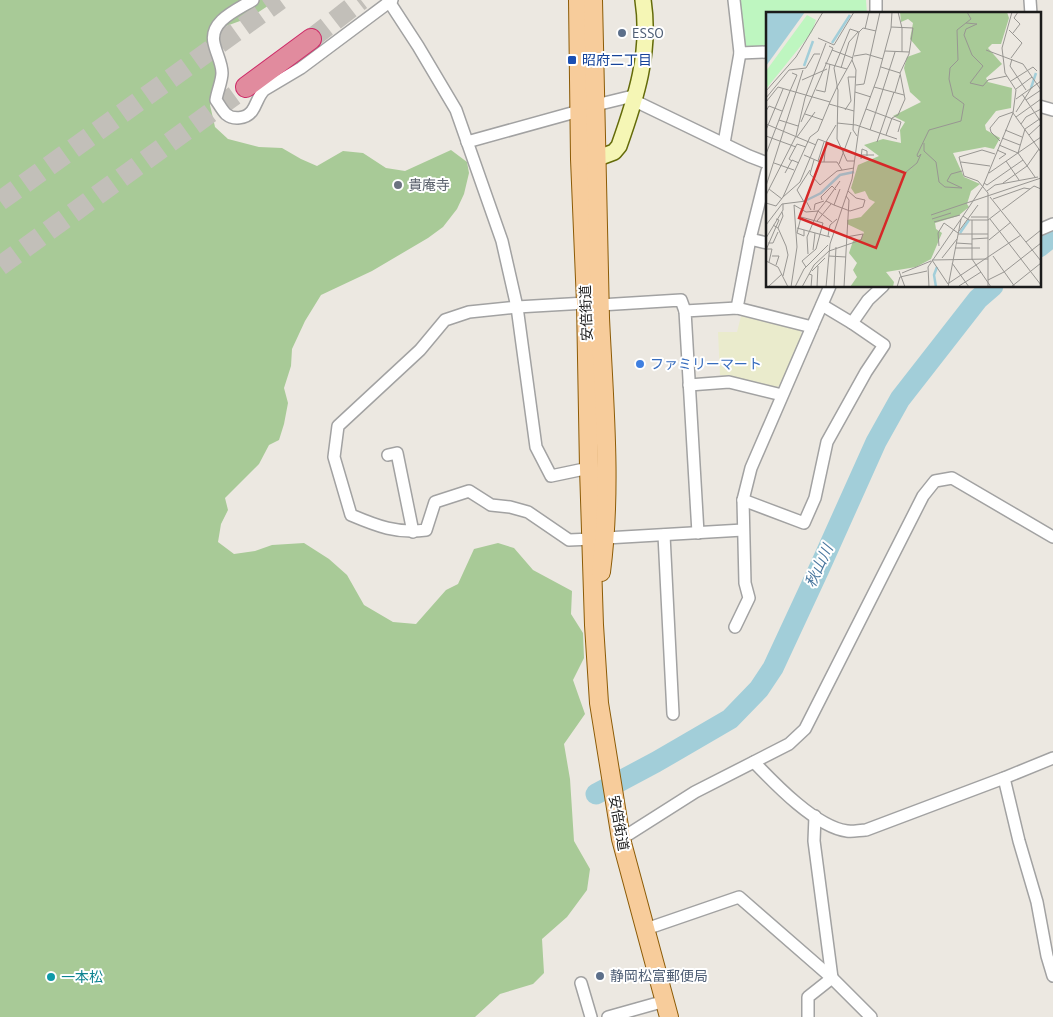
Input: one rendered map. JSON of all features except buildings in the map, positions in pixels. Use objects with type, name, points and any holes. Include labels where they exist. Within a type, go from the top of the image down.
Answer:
[{"type":"highway","points":[[246,87],[311,39]]},
{"type":"main road","name":"安倍街道","points":[[578,0],[579,111],[606,467],[599,538],[594,625],[599,703],[621,839],[667,1009]]},
{"type":"main road","name":"安倍街道","points":[[593,0],[598,158],[589,468],[599,538]]},
{"type":"street","points":[[253,0],[224,18],[217,26],[214,34],[213,42],[222,68],[216,100],[226,114],[237,118],[247,115],[252,111],[259,95],[264,90],[301,68],[389,1],[451,101],[502,241],[517,307],[536,447],[551,476],[589,468]]},
{"type":"street","points":[[598,158],[614,152],[619,146],[636,98],[644,58],[645,26],[643,0]]},
{"type":"street","points":[[724,143],[740,53],[734,0]]},
{"type":"street","points":[[740,53],[766,52]]},
{"type":"street","points":[[596,105],[636,98],[749,156],[766,163]]},
{"type":"street","points":[[1040,106],[1053,110]]},
{"type":"street","points":[[467,142],[579,111]]},
{"type":"street","points":[[738,308],[750,240],[766,175]]},
{"type":"street","points":[[1040,230],[1053,224]]},
{"type":"street","points":[[750,240],[766,243]]},
{"type":"street","points":[[736,627],[749,598],[745,583],[743,500],[751,468],[829,288]]},
{"type":"street","points":[[852,323],[868,300],[881,288]]},
{"type":"street","points":[[698,533],[685,311],[682,300],[517,307],[470,312],[445,320],[420,350],[338,426],[334,457],[351,515],[382,528],[413,532],[426,530],[435,502],[469,491],[491,505],[510,507],[528,512],[569,540],[664,535],[698,533],[743,530]]},
{"type":"street","points":[[743,500],[804,523],[815,498],[828,442],[866,372],[884,345],[852,323],[822,306]]},
{"type":"street","points":[[685,311],[738,308],[812,327]]},
{"type":"street","points":[[689,385],[729,382],[782,395]]},
{"type":"street","points":[[388,455],[397,453],[413,532]]},
{"type":"street","points":[[621,839],[696,792],[789,744],[805,728],[923,496],[935,481],[952,478],[1053,537]]},
{"type":"street","points":[[664,535],[673,714]]},
{"type":"street","points":[[754,762],[780,789],[815,816],[836,828],[848,831],[866,830],[1053,758]]},
{"type":"street","points":[[1004,778],[1053,976]]},
{"type":"street","points":[[815,816],[814,841],[832,978]]},
{"type":"street","points":[[646,929],[738,897],[832,978],[871,1017]]},
{"type":"street","points":[[808,1017],[808,997],[832,978]]},
{"type":"street","points":[[581,983],[591,1017]]},
{"type":"street","points":[[608,1017],[667,1009]]},
{"type":"green space","points":[[0,0],[277,0],[251,17],[218,29],[218,57],[228,69],[226,80],[219,86],[210,105],[215,127],[228,139],[259,147],[282,148],[317,166],[343,151],[363,153],[386,168],[405,171],[451,150],[467,162],[469,173],[464,194],[457,209],[443,227],[372,271],[321,295],[305,321],[292,349],[291,366],[284,388],[288,403],[279,440],[269,445],[259,464],[225,498],[228,510],[221,524],[218,542],[234,554],[255,551],[272,545],[304,543],[329,559],[347,575],[364,605],[393,622],[416,624],[446,590],[458,584],[474,549],[498,543],[514,548],[533,570],[572,591],[571,614],[583,633],[584,658],[573,680],[585,714],[564,744],[570,779],[574,841],[590,869],[587,890],[567,917],[542,939],[544,973],[533,984],[500,994],[475,1017],[0,1017]]},
{"type":"green space","points":[[740,0],[866,0],[867,12],[766,12],[766,49],[749,51],[743,45]]},
{"type":"green space","points":[[741,316],[800,330],[802,335],[781,385],[776,387],[720,375],[718,332],[737,332]]},
{"type":"waterway","name":"秋山川","points":[[1040,246],[1053,236]]},
{"type":"waterway","name":"秋山川","points":[[596,794],[730,719],[759,689],[773,668],[876,442],[900,399],[978,299],[991,288]]},
{"type":"tunnel","points":[[0,201],[280,0]]},
{"type":"tunnel","points":[[311,39],[361,0]]},
{"type":"tunnel","points":[[0,266],[246,87]]},
{"type":"place","name":"ESSO","points":[[622,33]]},
{"type":"place","name":"昭府二丁目","points":[[572,60]]},
{"type":"place","name":"貴庵寺","points":[[398,185]]},
{"type":"place","name":"ファミリーマート","points":[[640,364]]},
{"type":"place","name":"静岡松富郵便局","points":[[600,976]]},
{"type":"place","name":"一本松","points":[[51,977]]}]
